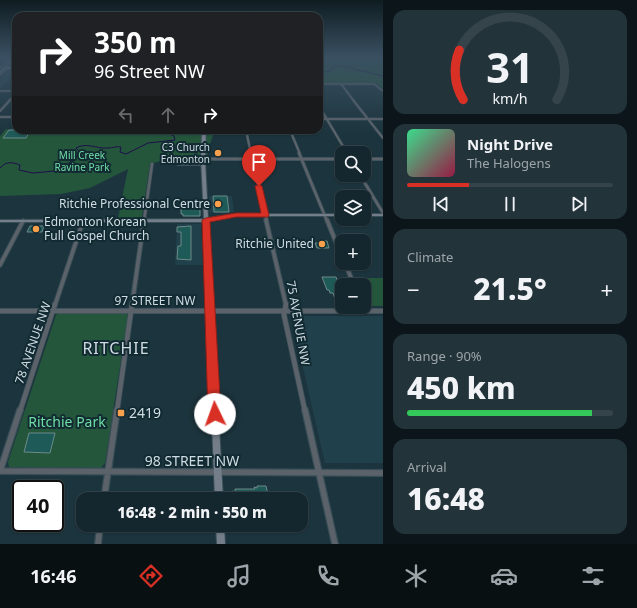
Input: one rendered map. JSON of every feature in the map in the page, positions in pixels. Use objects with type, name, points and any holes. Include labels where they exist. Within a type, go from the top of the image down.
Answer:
[{"type":"street","points":[[323,84],[376,85],[383,90]]},
{"type":"street","points":[[341,84],[383,138]]},
{"type":"street","points":[[0,91],[12,92]]},
{"type":"street","points":[[0,111],[12,97]]},
{"type":"street","points":[[323,112],[343,146]]},
{"type":"street","points":[[0,116],[12,116]]},
{"type":"street","points":[[323,119],[383,119]]},
{"type":"street","points":[[204,134],[203,159],[218,492]]},
{"type":"street","name":"75 AVENUE NW","points":[[247,134],[286,306],[284,316],[335,544]]},
{"type":"street","points":[[292,134],[335,240]]},
{"type":"street","points":[[203,159],[335,159]]},
{"type":"street","points":[[371,159],[383,159]]},
{"type":"street","points":[[105,492],[152,164]]},
{"type":"street","points":[[178,164],[204,164]]},
{"type":"street","points":[[364,182],[383,214],[371,215]]},
{"type":"street","points":[[0,221],[206,220],[236,215],[335,215]]},
{"type":"street","points":[[0,266],[23,221]]},
{"type":"street","name":"78 AVENUE NW","points":[[0,471],[83,221]]},
{"type":"street","name":"97 STREET NW","points":[[0,311],[335,310]]},
{"type":"street","name":"97 STREET NW","points":[[371,310],[383,311]]},
{"type":"street","name":"98 STREET NW","points":[[0,471],[383,473]]},
{"type":"street","points":[[98,544],[99,532]]},
{"type":"street","points":[[220,532],[220,544]]},
{"type":"shaded area","points":[[0,83],[6,83],[0,89]]},
{"type":"shaded area","points":[[209,196],[232,196],[234,212],[210,213]]},
{"type":"shaded area","points":[[177,224],[201,224],[203,265],[175,265]]},
{"type":"shaded area","points":[[291,316],[383,316],[383,463],[325,463]]},
{"type":"green space","points":[[376,83],[383,83],[383,89]]},
{"type":"green space","name":"Mill Creek Ravine Park","points":[[6,129],[12,130],[12,134],[214,134],[208,149],[207,157],[192,155],[171,158],[150,164],[142,217],[118,218],[128,169],[90,188],[61,194],[0,196],[0,136]]},
{"type":"green space","points":[[371,278],[383,278],[383,306],[371,306]]},
{"type":"green space","name":"Ritchie Park","points":[[60,313],[125,313],[128,315],[105,463],[101,468],[9,467],[8,462],[56,315]]},
{"type":"building","points":[[9,130],[12,130],[12,134],[28,134],[26,138],[3,138]]},
{"type":"building","name":"Ritchie Professional Centre","points":[[213,196],[227,196],[229,212],[214,212]]},
{"type":"building","points":[[181,205],[200,205],[200,216],[183,216],[183,214],[181,214]]},
{"type":"building","name":"Edmonton Korean Full Gospel Church","points":[[30,226],[44,226],[42,232],[27,232]]},
{"type":"building","points":[[191,226],[191,260],[177,259],[178,246],[181,246],[181,232],[177,232],[177,227]]},
{"type":"building","name":"Ritchie United","points":[[320,241],[327,241],[329,248],[317,248],[315,243],[320,243]]},
{"type":"building","points":[[322,277],[336,277],[335,299],[333,293],[330,293],[329,290],[327,290]]},
{"type":"building","points":[[29,433],[55,433],[50,453],[24,452]]},
{"type":"building","points":[[257,486],[266,486],[267,492],[235,492],[235,489],[257,488]]},
{"type":"waterway","points":[[66,165],[76,158],[79,151],[76,148],[80,146],[104,148],[121,147],[120,152],[126,154],[148,143],[175,140],[174,136],[170,134]]},
{"type":"waterway","points":[[0,168],[9,163],[20,165],[19,170],[33,173],[65,170],[67,168]]},
{"type":"place","name":"C3 Church Edmonton","points":[[218,153]]},
{"type":"place","name":"Ritchie Professional Centre","points":[[218,204]]},
{"type":"place","name":"Edmonton Korean Full Gospel Church","points":[[36,229]]},
{"type":"place","name":"Ritchie United","points":[[322,244]]},
{"type":"place","name":"2419","points":[[121,413]]},
{"type":"district","name":"RITCHIE","points":[[116,348]]},
{"type":"route","points":[[215,414],[206,220],[236,215],[266,215],[259,186]]}]
